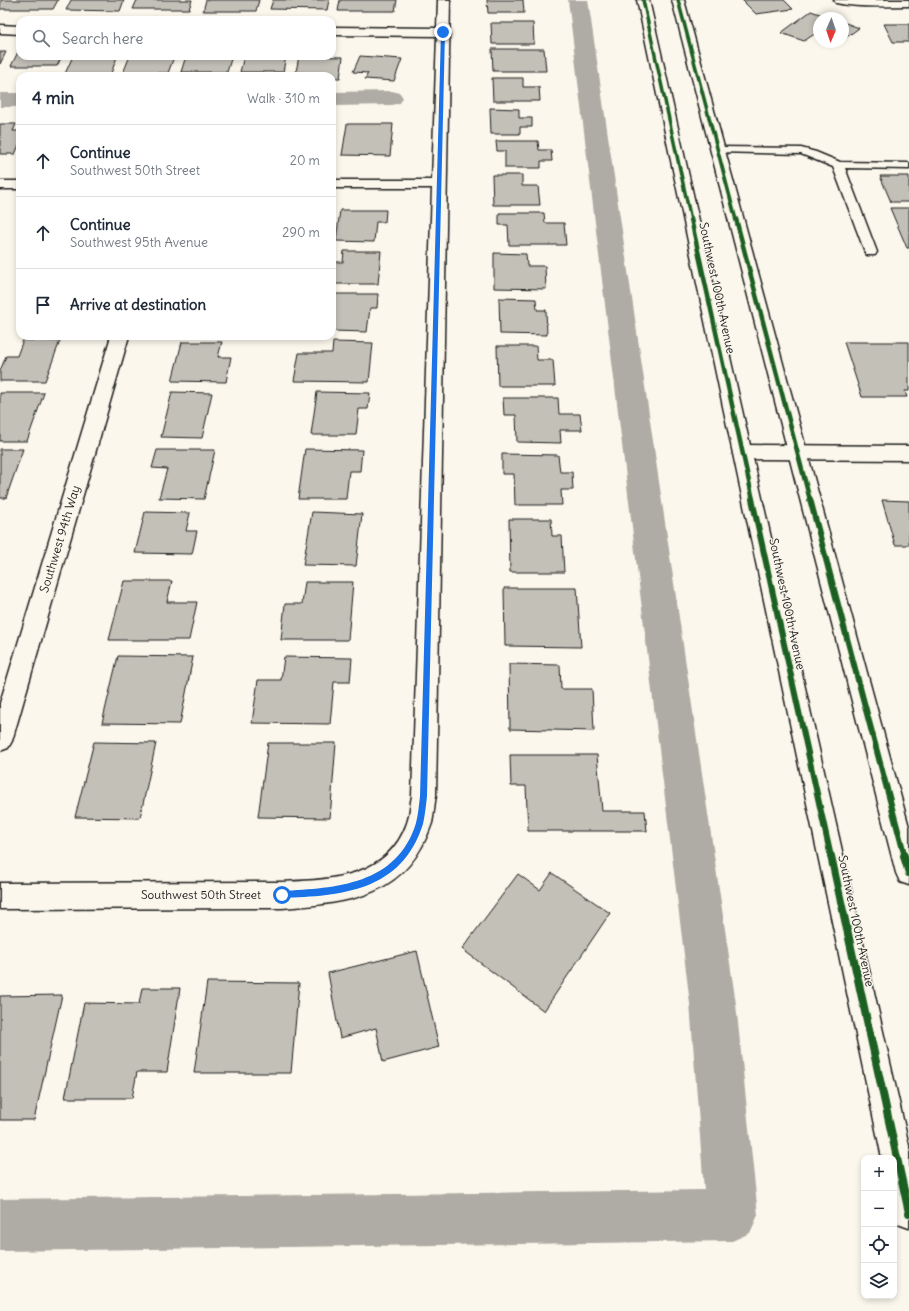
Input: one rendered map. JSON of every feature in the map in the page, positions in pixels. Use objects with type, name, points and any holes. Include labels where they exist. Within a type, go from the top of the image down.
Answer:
[{"type":"main road","name":"Southwest 50th Street","points":[[0,896],[282,895],[322,893],[355,887],[374,879],[395,865],[412,842],[419,823],[424,796],[444,0]]},
{"type":"main road","name":"Southwest 100th Avenue","points":[[643,0],[909,1213]]},
{"type":"main road","points":[[678,0],[909,873]]},
{"type":"main road","points":[[840,0],[859,2],[909,2]]},
{"type":"main road","points":[[0,30],[16,30]]},
{"type":"main road","points":[[336,31],[443,32]]},
{"type":"main road","points":[[336,184],[439,184]]},
{"type":"main road","points":[[0,186],[16,185]]},
{"type":"main road","name":"Southwest 94th Way","points":[[0,741],[119,340]]},
{"type":"main road","points":[[742,452],[909,453]]},
{"type":"lane","points":[[718,150],[802,151],[838,165],[909,166]]},
{"type":"lane","points":[[838,165],[870,252]]},
{"type":"building","points":[[1,0],[58,0],[53,9],[0,9]]},
{"type":"building","points":[[71,0],[124,0],[120,11],[66,10]]},
{"type":"building","points":[[137,0],[192,0],[189,9],[133,9]]},
{"type":"building","points":[[206,0],[259,0],[256,11],[203,11]]},
{"type":"building","points":[[273,0],[329,0],[327,10],[270,9]]},
{"type":"building","points":[[340,0],[397,0],[395,11],[338,11]]},
{"type":"building","points":[[487,0],[523,0],[524,13],[488,13]]},
{"type":"building","points":[[742,0],[784,0],[793,9],[756,14]]},
{"type":"building","points":[[811,11],[814,12],[813,35],[804,41],[781,33]]},
{"type":"building","points":[[491,23],[533,23],[534,44],[492,44]]},
{"type":"building","points":[[849,24],[859,28],[849,35]]},
{"type":"building","points":[[884,24],[909,24],[909,42],[893,42]]},
{"type":"building","points":[[492,49],[544,49],[546,71],[493,71]]},
{"type":"building","points":[[0,52],[6,52],[0,64]]},
{"type":"building","points":[[16,56],[16,60],[60,60],[57,66],[11,66]]},
{"type":"building","points":[[360,56],[402,59],[394,81],[365,79],[368,73],[353,72]]},
{"type":"building","points":[[336,57],[343,57],[340,78],[336,78],[336,72],[296,72],[298,60],[336,60]]},
{"type":"building","points":[[71,60],[116,60],[111,72],[66,72]]},
{"type":"building","points":[[128,60],[173,60],[168,72],[123,72]]},
{"type":"building","points":[[185,60],[231,60],[227,72],[181,72]]},
{"type":"building","points":[[243,60],[285,60],[283,72],[240,72]]},
{"type":"building","points":[[492,78],[523,78],[523,87],[539,87],[540,101],[493,101]]},
{"type":"building","points":[[490,108],[519,109],[519,118],[532,118],[532,127],[520,127],[520,134],[491,134]]},
{"type":"building","points":[[0,124],[16,124],[13,131],[16,131],[15,154],[0,154]]},
{"type":"building","points":[[347,124],[393,124],[390,156],[342,155]]},
{"type":"building","points":[[496,141],[538,141],[539,150],[551,150],[552,161],[541,161],[541,168],[505,168],[505,151],[497,151]]},
{"type":"building","points":[[492,175],[522,175],[522,186],[538,186],[540,205],[493,205]]},
{"type":"building","points":[[880,176],[909,176],[909,202],[891,202]]},
{"type":"building","points":[[890,208],[909,208],[909,248],[907,248]]},
{"type":"building","points":[[340,210],[386,210],[385,222],[376,222],[374,242],[336,241]]},
{"type":"building","points":[[499,213],[544,213],[545,223],[564,223],[566,245],[509,245],[508,225],[499,225]]},
{"type":"building","points":[[344,251],[381,251],[378,284],[336,284],[336,262],[343,262]]},
{"type":"building","points":[[494,253],[526,254],[527,266],[545,266],[546,289],[494,288]]},
{"type":"building","points":[[336,294],[378,294],[377,308],[370,308],[367,332],[336,331]]},
{"type":"building","points":[[499,298],[536,299],[537,310],[546,310],[547,335],[500,334]]},
{"type":"building","points":[[23,340],[60,341],[45,381],[0,381],[0,371],[6,356],[17,356]]},
{"type":"building","points":[[182,342],[222,342],[218,357],[231,357],[226,382],[172,381]]},
{"type":"building","points":[[333,342],[373,343],[369,382],[294,381],[299,353],[332,353]]},
{"type":"building","points":[[844,342],[909,342],[909,391],[905,391],[907,397],[862,397]]},
{"type":"building","points":[[497,346],[536,346],[537,360],[553,360],[555,386],[498,386]]},
{"type":"building","points":[[172,392],[212,393],[202,438],[161,437]]},
{"type":"building","points":[[317,392],[370,393],[368,409],[359,409],[356,435],[311,435]]},
{"type":"building","points":[[0,393],[44,393],[27,441],[0,441]]},
{"type":"building","points":[[503,398],[558,398],[559,414],[580,414],[582,430],[560,430],[561,443],[517,442],[516,415],[504,415]]},
{"type":"building","points":[[0,449],[23,449],[6,498],[0,498]]},
{"type":"building","points":[[305,449],[362,450],[360,471],[349,471],[346,499],[298,499]]},
{"type":"building","points":[[157,450],[215,450],[204,499],[159,498],[167,469],[152,468]]},
{"type":"building","points":[[502,454],[558,455],[560,472],[572,472],[573,490],[561,490],[562,505],[515,505],[514,474],[502,474]]},
{"type":"building","points":[[882,500],[909,501],[909,545],[895,545]]},
{"type":"building","points":[[145,512],[190,513],[186,531],[197,531],[192,554],[135,553]]},
{"type":"building","points":[[312,512],[362,514],[356,566],[303,565]]},
{"type":"building","points":[[509,519],[551,519],[552,536],[562,536],[564,572],[510,572]]},
{"type":"building","points":[[124,581],[172,581],[167,602],[197,602],[189,640],[109,640]]},
{"type":"building","points":[[305,582],[353,582],[348,640],[281,640],[285,604],[302,604]]},
{"type":"building","points":[[504,588],[577,588],[581,647],[505,646]]},
{"type":"building","points":[[118,656],[193,657],[180,724],[102,723]]},
{"type":"building","points":[[284,657],[352,658],[350,682],[334,682],[330,724],[252,723],[258,680],[281,680]]},
{"type":"building","points":[[509,664],[560,665],[561,689],[592,689],[594,731],[510,729]]},
{"type":"building","points":[[94,742],[156,743],[140,818],[75,817]]},
{"type":"building","points":[[268,743],[336,743],[330,818],[258,817]]},
{"type":"building","points":[[510,755],[597,755],[602,811],[645,811],[647,831],[528,831],[526,786],[511,786]]},
{"type":"building","points":[[552,873],[610,913],[544,1011],[462,949],[518,874],[540,890]]},
{"type":"building","points":[[417,951],[439,1047],[383,1062],[376,1028],[340,1038],[328,973]]},
{"type":"building","points":[[207,982],[299,983],[291,1073],[194,1073]]},
{"type":"building","points":[[142,988],[180,988],[167,1072],[137,1072],[132,1098],[65,1098],[84,1003],[139,1004]]},
{"type":"building","points":[[62,995],[34,1120],[0,1120],[0,996]]},
{"type":"waterway","points":[[0,1225],[732,1215],[713,1004],[578,0]]},
{"type":"waterway","points":[[336,99],[392,98]]},
{"type":"waterway","points":[[0,100],[16,100]]},
{"type":"cycle path","points":[[643,0],[909,1213]]},
{"type":"cycle path","points":[[678,0],[909,873]]},
{"type":"route","points":[[282,895],[322,893],[355,887],[374,879],[395,865],[412,842],[419,823],[424,796],[443,32]]}]
